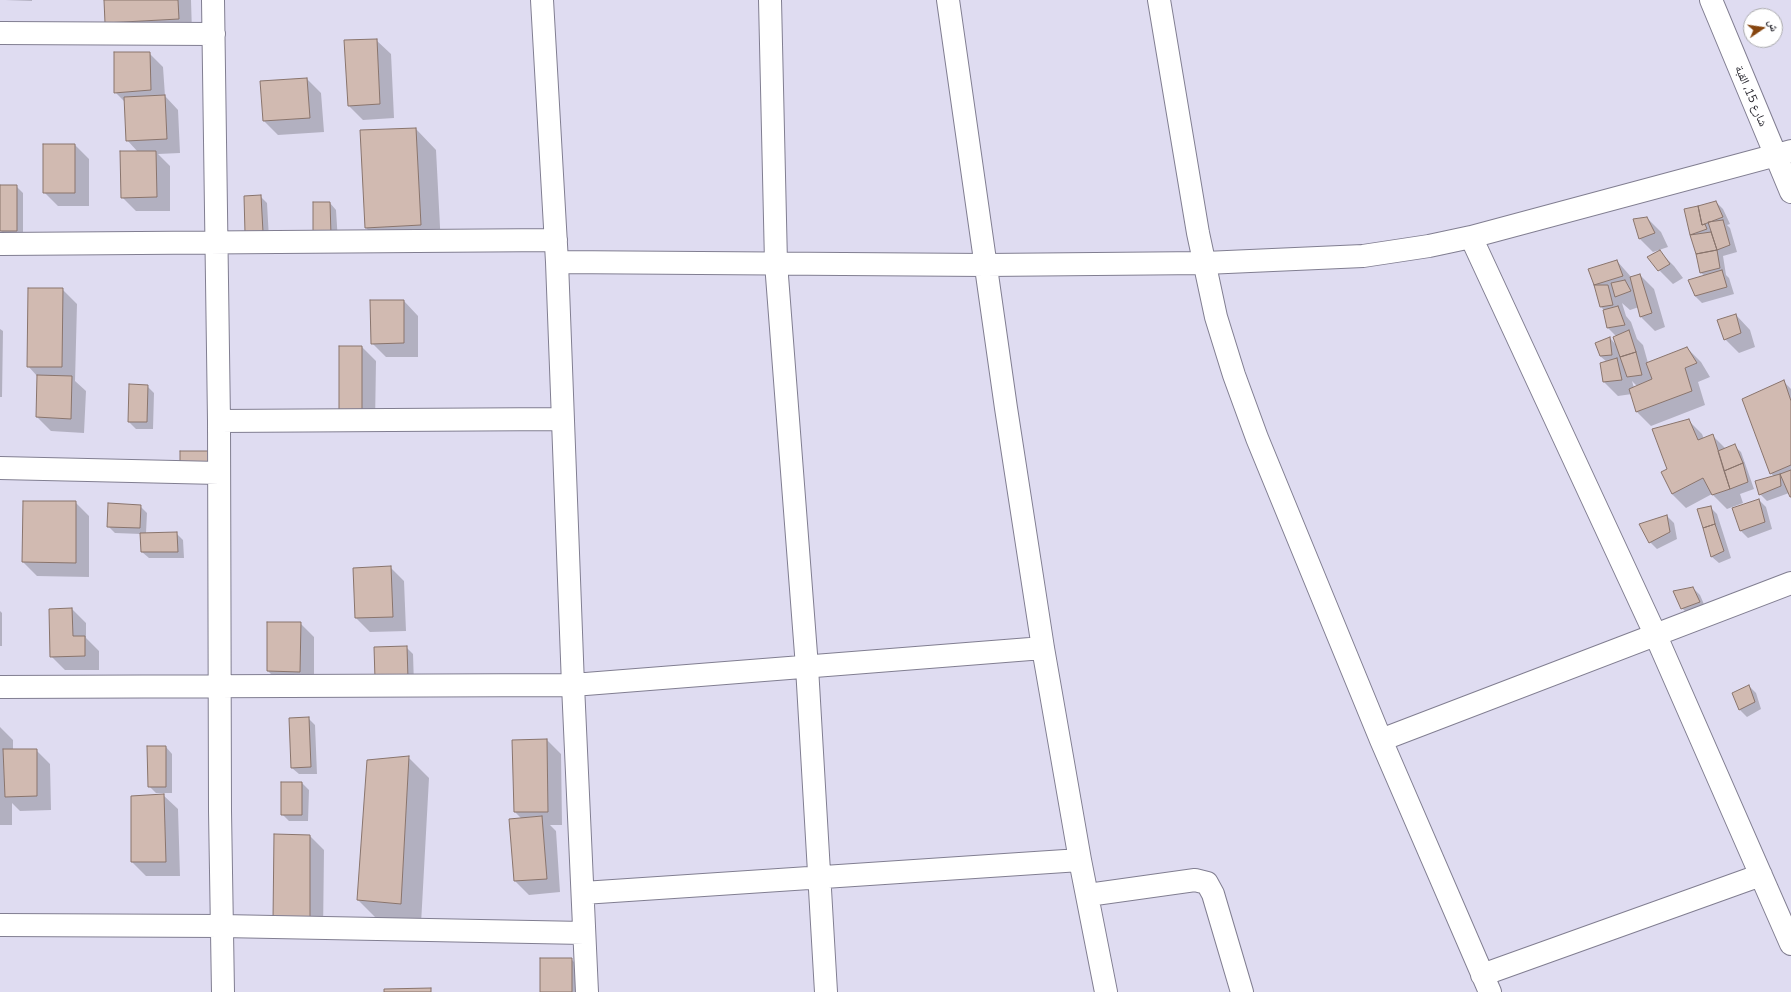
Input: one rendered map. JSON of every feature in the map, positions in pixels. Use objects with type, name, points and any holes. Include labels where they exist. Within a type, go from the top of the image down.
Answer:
[{"type":"street","points":[[213,0],[218,244],[223,992]]},
{"type":"street","points":[[542,0],[557,262],[562,419],[587,992]]},
{"type":"street","points":[[770,0],[776,263],[807,667],[826,992]]},
{"type":"street","points":[[948,0],[1042,648],[1080,860],[1106,992]]},
{"type":"street","points":[[1158,0],[1198,233],[1216,317],[1234,375],[1257,438],[1381,740],[1486,983],[1761,875]]},
{"type":"street","name":"شارع 15، القبة","points":[[1711,0],[1783,153],[1791,192]]},
{"type":"street","points":[[0,33],[214,34]]},
{"type":"street","points":[[557,262],[986,265],[1205,263],[1363,256],[1429,246],[1471,237],[1783,153]]},
{"type":"street","points":[[1471,237],[1656,636],[1791,944]]},
{"type":"street","points":[[0,244],[218,244],[556,240]]},
{"type":"street","points":[[219,421],[562,419]]},
{"type":"street","points":[[0,468],[219,474]]},
{"type":"street","points":[[1381,740],[1656,636],[1791,583]]},
{"type":"street","points":[[0,687],[573,685],[1042,648]]},
{"type":"street","points":[[583,893],[1080,860]]},
{"type":"street","points":[[1088,895],[1195,880],[1207,883],[1213,894],[1242,992]]},
{"type":"street","points":[[0,926],[222,926],[584,932]]},
{"type":"building","points":[[104,0],[178,0],[179,19],[105,23]]},
{"type":"building","points":[[377,39],[380,104],[348,106],[344,40]]},
{"type":"building","points":[[114,52],[150,52],[151,90],[114,93]]},
{"type":"building","points":[[307,78],[310,118],[263,121],[260,81]]},
{"type":"building","points":[[165,95],[167,139],[126,141],[124,97]]},
{"type":"building","points":[[416,128],[421,225],[365,228],[360,130]]},
{"type":"building","points":[[43,144],[75,144],[75,193],[43,193]]},
{"type":"building","points":[[120,151],[156,151],[157,197],[121,198]]},
{"type":"building","points":[[0,185],[17,185],[17,231],[0,231]]},
{"type":"building","points":[[261,195],[263,232],[245,233],[244,196]]},
{"type":"building","points":[[1716,201],[1723,217],[1702,225],[1698,206]]},
{"type":"building","points":[[313,202],[330,202],[331,235],[313,236]]},
{"type":"building","points":[[1698,206],[1702,225],[1705,224],[1707,229],[1690,235],[1684,209]]},
{"type":"building","points":[[1647,217],[1655,233],[1639,239],[1633,219]]},
{"type":"building","points":[[1723,220],[1730,245],[1717,250],[1708,222]]},
{"type":"building","points":[[1711,232],[1717,250],[1696,254],[1690,235]]},
{"type":"building","points":[[1660,250],[1670,264],[1658,271],[1647,257]]},
{"type":"building","points":[[1717,250],[1720,268],[1700,273],[1696,254]]},
{"type":"building","points":[[1617,260],[1623,276],[1594,285],[1588,269]]},
{"type":"building","points":[[1722,270],[1727,287],[1695,296],[1688,280]]},
{"type":"building","points":[[1640,274],[1652,313],[1640,317],[1630,277]]},
{"type":"building","points":[[1625,280],[1631,291],[1615,297],[1611,283]]},
{"type":"building","points":[[1594,285],[1608,285],[1613,305],[1600,307]]},
{"type":"building","points":[[28,288],[63,288],[62,367],[27,367]]},
{"type":"building","points":[[370,300],[404,300],[404,343],[371,344]]},
{"type":"building","points":[[1618,306],[1625,325],[1607,328],[1603,310]]},
{"type":"building","points":[[1736,314],[1741,333],[1724,340],[1717,320]]},
{"type":"building","points":[[1629,330],[1636,352],[1620,357],[1613,337]]},
{"type":"building","points":[[1610,337],[1612,355],[1600,356],[1595,343]]},
{"type":"building","points":[[339,346],[362,346],[362,411],[339,410]]},
{"type":"building","points":[[1687,347],[1697,363],[1685,368],[1692,391],[1636,412],[1629,389],[1652,379],[1646,363]]},
{"type":"building","points":[[1636,352],[1642,375],[1627,377],[1620,357]]},
{"type":"building","points":[[1617,358],[1622,380],[1603,382],[1600,363]]},
{"type":"building","points":[[37,375],[72,376],[71,419],[36,417]]},
{"type":"building","points":[[1784,380],[1791,401],[1791,465],[1770,474],[1742,399]]},
{"type":"building","points":[[129,384],[148,385],[147,422],[128,422]]},
{"type":"building","points":[[1689,419],[1698,440],[1713,434],[1730,489],[1712,495],[1703,478],[1672,494],[1661,472],[1667,469],[1652,429]]},
{"type":"building","points":[[1735,444],[1743,463],[1724,471],[1718,451]]},
{"type":"building","points":[[180,451],[209,451],[209,467],[180,468]]},
{"type":"building","points":[[1743,463],[1748,482],[1730,489],[1724,471]]},
{"type":"building","points":[[1791,470],[1791,497],[1790,497],[1780,474]]},
{"type":"building","points":[[1780,474],[1781,486],[1759,495],[1755,481]]},
{"type":"building","points":[[1759,499],[1765,522],[1740,531],[1732,508]]},
{"type":"building","points":[[23,501],[76,501],[76,563],[22,562]]},
{"type":"building","points":[[108,503],[141,505],[140,528],[107,527]]},
{"type":"building","points":[[1711,506],[1715,524],[1703,528],[1697,509]]},
{"type":"building","points":[[1667,515],[1670,532],[1649,543],[1639,524]]},
{"type":"building","points":[[1715,524],[1724,551],[1711,557],[1703,528]]},
{"type":"building","points":[[177,532],[178,552],[141,552],[140,533]]},
{"type":"building","points":[[391,566],[393,617],[355,618],[353,568]]},
{"type":"building","points":[[1693,587],[1700,602],[1681,609],[1673,591]]},
{"type":"building","points":[[72,608],[73,636],[85,636],[85,656],[50,657],[49,609]]},
{"type":"building","points":[[267,622],[301,622],[300,672],[267,671]]},
{"type":"building","points":[[407,646],[408,679],[375,679],[374,647]]},
{"type":"building","points":[[1749,685],[1755,702],[1739,710],[1732,693]]},
{"type":"building","points":[[309,717],[311,767],[291,768],[289,718]]},
{"type":"building","points":[[547,739],[548,812],[514,812],[512,740]]},
{"type":"building","points":[[147,746],[166,746],[166,787],[148,787]]},
{"type":"building","points":[[3,749],[37,749],[37,796],[5,797]]},
{"type":"building","points":[[409,756],[401,904],[357,900],[367,760]]},
{"type":"building","points":[[281,782],[302,782],[302,815],[281,815]]},
{"type":"building","points":[[164,794],[166,862],[131,862],[131,796]]},
{"type":"building","points":[[542,816],[547,879],[514,881],[509,819]]},
{"type":"building","points":[[274,834],[310,835],[310,920],[273,920]]},
{"type":"building","points":[[540,958],[572,958],[572,992],[540,992]]},
{"type":"building","points":[[431,988],[431,992],[384,992],[384,989]]}]
